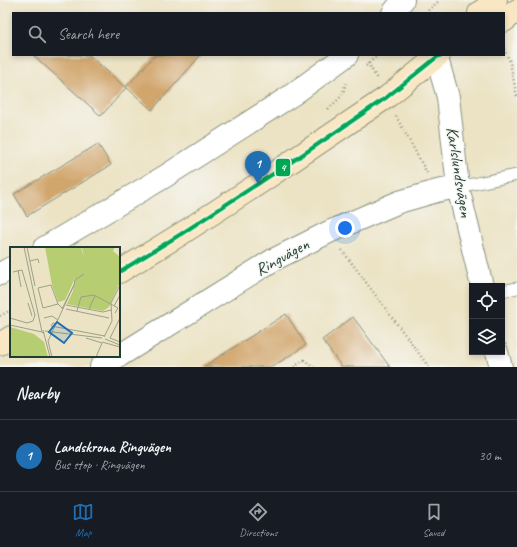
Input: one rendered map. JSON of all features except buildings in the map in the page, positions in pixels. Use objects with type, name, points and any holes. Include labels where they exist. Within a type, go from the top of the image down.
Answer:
[{"type":"main road","points":[[480,12],[496,0]]},
{"type":"main road","points":[[505,19],[517,10]]},
{"type":"main road","points":[[120,271],[258,184],[387,97],[439,56]]},
{"type":"main road","points":[[0,344],[10,338]]},
{"type":"street","name":"Karlslundsvägen","points":[[439,56],[448,97],[458,187],[481,283]]},
{"type":"street","points":[[46,247],[164,177],[292,95],[359,61]]},
{"type":"street","name":"Ringvägen","points":[[120,355],[273,260],[329,232],[399,202],[437,191],[458,187]]},
{"type":"street","points":[[0,274],[10,269]]},
{"type":"street","points":[[498,355],[501,367]]},
{"type":"street","name":"Ringvägen","points":[[101,367],[117,357]]},
{"type":"lane","points":[[458,187],[517,175]]},
{"type":"lane","points":[[505,290],[517,288]]},
{"type":"path","points":[[425,12],[440,0]]},
{"type":"path","points":[[505,51],[510,62],[517,97]]},
{"type":"path","points":[[368,64],[377,56]]},
{"type":"path","points":[[359,61],[368,64]]},
{"type":"path","points":[[359,61],[368,64],[437,191]]},
{"type":"path","points":[[323,112],[339,99],[343,93],[348,78]]},
{"type":"path","points":[[329,232],[429,367]]},
{"type":"path","points":[[0,316],[10,311]]},
{"type":"path","points":[[294,367],[304,360],[314,367]]},
{"type":"transit line","name":"4","points":[[120,271],[181,234],[308,151],[387,97],[440,56]]},
{"type":"place","name":"Landskrona Ringvägen","points":[[258,184]]}]
